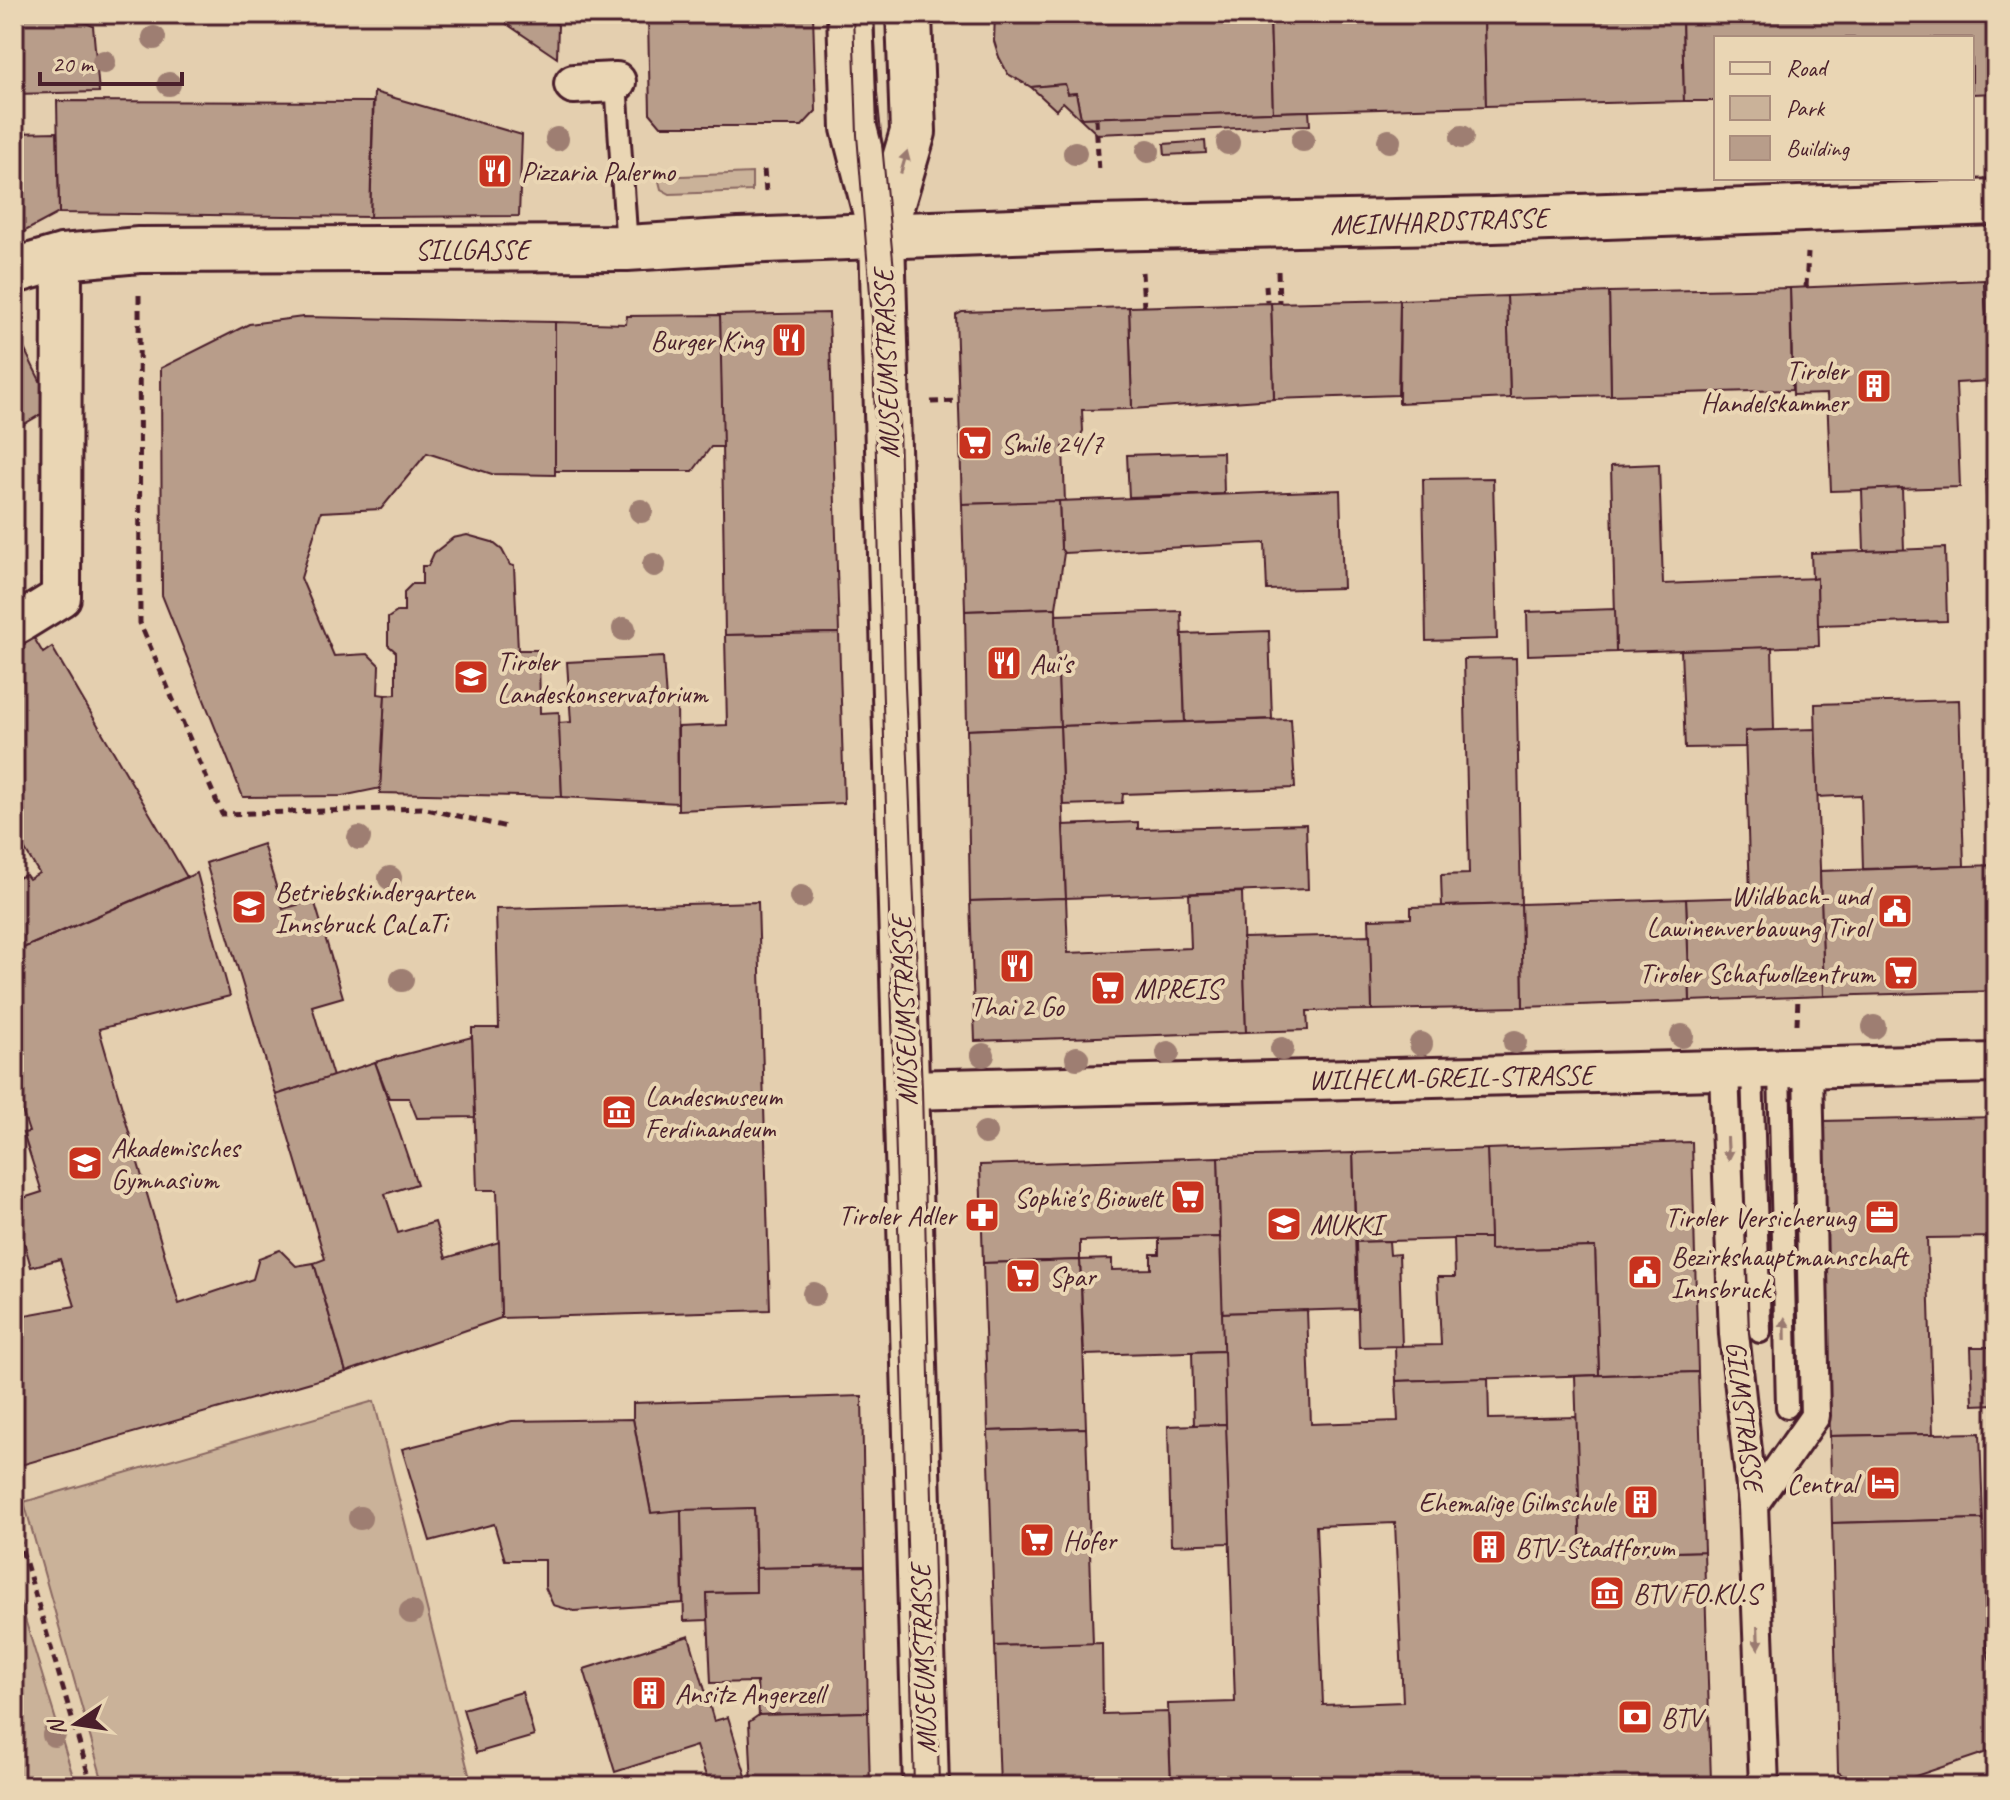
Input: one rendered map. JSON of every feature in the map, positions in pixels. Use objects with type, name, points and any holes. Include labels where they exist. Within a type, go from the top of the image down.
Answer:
[{"type":"street","name":"MUSEUMSTRASSE","points":[[850,14],[854,128],[882,237],[926,1786]]},
{"type":"street","name":"MUSEUMSTRASSE","points":[[882,237],[913,132],[909,14]]},
{"type":"street","points":[[574,84],[616,82]]},
{"type":"street","name":"MEINHARDSTRASSE","points":[[882,237],[1996,202]]},
{"type":"street","name":"SILLGASSE","points":[[14,271],[62,257],[139,250],[627,248],[882,237]]},
{"type":"street","points":[[19,623],[61,597],[62,257]]},
{"type":"street","name":"WILHELM-GREIL-STRASSE","points":[[907,1090],[1996,1063]]},
{"type":"street","name":"GILMSTRASSE","points":[[1753,1505],[1734,1334],[1766,1070]]},
{"type":"street","name":"GILMSTRASSE","points":[[1753,1505],[1815,1416],[1766,1070]]},
{"type":"street","points":[[1753,1505],[1764,1786]]},
{"type":"lane","points":[[616,82],[627,248]]},
{"type":"lane","points":[[1760,1332],[1766,1070]]},
{"type":"lane","points":[[1766,1070],[1787,1407]]},
{"type":"path","points":[[1096,119],[1099,172]]},
{"type":"path","points":[[764,170],[766,191]]},
{"type":"path","points":[[139,250],[140,623],[222,814],[422,808],[507,827]]},
{"type":"path","points":[[1278,282],[1279,302]]},
{"type":"path","points":[[1266,285],[1267,302]]},
{"type":"path","points":[[1143,290],[1144,307]]},
{"type":"path","points":[[922,402],[958,401]]},
{"type":"path","points":[[14,1523],[92,1786]]},
{"type":"green space","points":[[752,173],[752,191],[670,194],[661,189],[658,177]]},
{"type":"green space","points":[[374,1401],[472,1786],[104,1786],[24,1502]]},
{"type":"green space","points":[[14,1583],[76,1786],[14,1786]]},
{"type":"building","points":[[14,14],[66,14],[93,26],[99,92],[14,94]]},
{"type":"building","points":[[492,14],[543,14],[558,25],[557,58]]},
{"type":"building","points":[[704,14],[813,14],[816,111],[802,126],[661,126],[650,113],[648,18]]},
{"type":"building","points":[[995,14],[1270,14],[1273,112],[1081,118],[1076,93],[1068,94],[1065,84],[1031,87],[1008,74],[994,41]]},
{"type":"building","points":[[1270,14],[1484,14],[1486,106],[1273,112]]},
{"type":"building","points":[[1484,14],[1682,14],[1684,101],[1486,106]]},
{"type":"building","points":[[1682,14],[1996,14],[1996,93],[1974,94],[1974,36],[1714,36],[1714,101],[1684,101]]},
{"type":"building","points":[[1065,84],[1068,94],[1076,93],[1081,118],[1309,111],[1310,125],[1097,134],[1063,102],[1056,110],[1031,87]]},
{"type":"building","points":[[374,92],[522,135],[519,216],[370,217]]},
{"type":"building","points":[[57,101],[373,102],[370,217],[59,213]]},
{"type":"building","points":[[57,132],[59,213],[14,237],[14,133]]},
{"type":"building","points":[[1205,141],[1206,153],[1165,155],[1164,144]]},
{"type":"building","name":"Tiroler Handelskammer","points":[[1984,280],[1990,381],[1956,383],[1960,487],[1831,491],[1827,394],[1793,395],[1790,288]]},
{"type":"building","points":[[1984,280],[1996,280],[1996,381],[1990,381]]},
{"type":"building","points":[[1790,288],[1792,390],[1611,395],[1609,292]]},
{"type":"building","points":[[1609,292],[1611,395],[1510,398],[1507,296]]},
{"type":"building","points":[[1507,296],[1510,398],[1399,403],[1400,300]]},
{"type":"building","points":[[1400,300],[1398,395],[1274,399],[1271,303]]},
{"type":"building","points":[[1271,303],[1274,399],[1132,409],[1129,307]]},
{"type":"building","points":[[1129,307],[1132,409],[1082,410],[1083,431],[1076,444],[1063,447],[1065,502],[962,504],[956,315],[962,312]]},
{"type":"building","points":[[829,313],[839,633],[725,635],[720,315]]},
{"type":"building","points":[[720,315],[723,447],[711,447],[693,471],[555,471],[555,322],[626,324],[627,316]]},
{"type":"building","points":[[303,317],[555,322],[555,475],[492,474],[427,453],[381,509],[321,512],[301,578],[334,656],[368,654],[379,665],[378,694],[385,695],[381,788],[342,796],[243,797],[162,595],[161,368],[249,324]]},
{"type":"building","points":[[14,328],[53,407],[14,430]]},
{"type":"building","points":[[1223,452],[1224,494],[1129,497],[1127,455]]},
{"type":"building","points":[[1659,464],[1663,584],[1817,578],[1819,646],[1616,652],[1611,466]]},
{"type":"building","points":[[1996,469],[1996,635],[1991,635],[1985,470]]},
{"type":"building","points":[[1493,478],[1497,639],[1426,641],[1423,479]]},
{"type":"building","points":[[1902,488],[1904,550],[1864,551],[1862,490]]},
{"type":"building","points":[[1340,490],[1343,588],[1267,590],[1265,543],[1064,553],[1061,549],[1059,501]]},
{"type":"building","points":[[1059,501],[1061,549],[1064,553],[1056,608],[965,611],[962,504]]},
{"type":"building","name":"Tiroler Landeskonservatorium","points":[[467,535],[492,542],[514,566],[518,650],[539,650],[540,713],[559,712],[562,797],[380,793],[385,695],[396,694],[396,652],[388,645],[388,618],[397,612],[404,612],[404,592],[412,584],[422,584],[422,566],[428,566],[434,553],[453,538]]},
{"type":"building","points":[[1945,548],[1947,621],[1818,625],[1817,578],[1812,579],[1811,553]]},
{"type":"building","points":[[1056,608],[1060,726],[967,730],[965,611]]},
{"type":"building","points":[[1615,609],[1616,652],[1528,655],[1527,612]]},
{"type":"building","points":[[1181,611],[1185,722],[1060,726],[1056,615]]},
{"type":"building","points":[[1269,631],[1272,719],[1185,722],[1182,634]]},
{"type":"building","points":[[839,633],[844,803],[678,810],[678,727],[727,725],[725,635]]},
{"type":"building","points":[[34,638],[43,653],[52,647],[187,877],[14,952],[14,879],[26,875],[29,879],[39,873],[22,845],[14,849],[14,651]]},
{"type":"building","points":[[1772,647],[1774,730],[1745,731],[1745,747],[1685,748],[1681,650]]},
{"type":"building","points":[[663,657],[666,701],[677,701],[678,803],[562,797],[559,723],[571,722],[567,662]]},
{"type":"building","points":[[1516,658],[1521,904],[1442,906],[1441,875],[1469,874],[1464,659]]},
{"type":"building","points":[[1959,700],[1964,866],[1863,869],[1861,795],[1817,797],[1815,704]]},
{"type":"building","points":[[1291,719],[1295,788],[1123,794],[1122,803],[1063,805],[1060,726]]},
{"type":"building","points":[[1060,726],[1066,898],[970,901],[967,730]]},
{"type":"building","points":[[1815,729],[1821,895],[1750,897],[1745,731]]},
{"type":"building","points":[[1138,822],[1138,829],[1306,824],[1308,889],[1066,898],[1063,825]]},
{"type":"building","points":[[263,844],[283,909],[314,900],[343,997],[312,1006],[333,1077],[276,1095],[206,863]]},
{"type":"building","points":[[1996,865],[1996,991],[1824,996],[1820,871]]},
{"type":"building","name":"Akademisches Gymnasium","points":[[197,873],[230,996],[99,1029],[179,1304],[253,1279],[259,1258],[280,1250],[296,1266],[314,1263],[346,1372],[14,1467],[14,1317],[75,1306],[60,1259],[31,1267],[14,1207],[14,1201],[42,1192],[23,1133],[29,1132],[14,1086],[14,952]]},
{"type":"building","points":[[1242,892],[1246,1032],[975,1041],[970,901],[1066,898],[1068,953],[1191,948],[1189,894]]},
{"type":"building","points":[[1821,895],[1824,996],[1690,1001],[1686,899]]},
{"type":"building","points":[[1686,899],[1690,1001],[1523,1007],[1521,904]]},
{"type":"building","name":"Landesmuseum Ferdinandeum","points":[[758,902],[770,1310],[501,1318],[497,1190],[477,1190],[472,1037],[472,1028],[499,1028],[496,909]]},
{"type":"building","points":[[1521,904],[1523,1007],[1372,1010],[1369,919],[1411,918],[1411,907]]},
{"type":"building","points":[[1370,935],[1372,1010],[1307,1011],[1308,1030],[1246,1032],[1243,938]]},
{"type":"building","points":[[472,1037],[475,1117],[417,1118],[409,1098],[389,1098],[375,1062]]},
{"type":"building","points":[[375,1062],[417,1184],[385,1194],[398,1233],[435,1222],[446,1258],[499,1242],[501,1318],[346,1372],[314,1263],[325,1259],[276,1095]]},
{"type":"building","points":[[1996,1117],[1996,1237],[1927,1238],[1933,1434],[1830,1436],[1823,1121]]},
{"type":"building","name":"Bezirkshauptmannschaft Innsbruck","points":[[1692,1142],[1698,1372],[1599,1375],[1595,1247],[1490,1250],[1487,1149]]},
{"type":"building","points":[[1487,1149],[1490,1238],[1356,1242],[1353,1153]]},
{"type":"building","points":[[1353,1153],[1357,1309],[1222,1313],[1218,1157]]},
{"type":"building","points":[[1218,1157],[1220,1237],[1080,1241],[1080,1260],[983,1263],[980,1165]]},
{"type":"building","points":[[1220,1237],[1224,1351],[1084,1355],[1080,1260],[1112,1259],[1112,1270],[1151,1269],[1151,1254],[1159,1254],[1159,1239]]},
{"type":"building","points":[[1454,1238],[1490,1238],[1490,1250],[1595,1247],[1599,1375],[1396,1381],[1395,1346],[1441,1345],[1438,1277],[1455,1277]]},
{"type":"building","points":[[1389,1241],[1390,1255],[1399,1254],[1402,1346],[1359,1347],[1356,1242]]},
{"type":"building","points":[[1080,1260],[1086,1428],[988,1431],[983,1263]]},
{"type":"building","name":"BTV-Stadtforum","points":[[1307,1310],[1311,1424],[1398,1421],[1396,1381],[1488,1378],[1489,1419],[1577,1417],[1581,1555],[1704,1551],[1711,1781],[1549,1786],[1171,1786],[1168,1704],[1235,1702],[1222,1313]],"holes":[[[1395,1523],[1403,1702],[1323,1705],[1316,1526]]]},
{"type":"building","points":[[1971,1347],[1996,1347],[1996,1404],[1973,1405]]},
{"type":"building","points":[[1224,1351],[1226,1424],[1194,1425],[1192,1352]]},
{"type":"building","name":"Ehemalige Gilmschule","points":[[1698,1372],[1704,1551],[1581,1555],[1575,1376]]},
{"type":"building","points":[[862,1396],[865,1566],[756,1568],[754,1508],[651,1513],[633,1419],[633,1403]]},
{"type":"building","points":[[633,1419],[651,1513],[681,1510],[683,1603],[574,1611],[553,1605],[545,1587],[545,1560],[505,1560],[494,1524],[430,1541],[402,1449],[512,1421]]},
{"type":"building","points":[[1226,1424],[1230,1543],[1171,1545],[1168,1426]]},
{"type":"building","points":[[1086,1428],[1093,1644],[995,1646],[988,1431]]},
{"type":"building","points":[[1980,1433],[1983,1519],[1832,1523],[1830,1436]]},
{"type":"building","points":[[754,1508],[756,1592],[707,1593],[708,1620],[684,1621],[681,1510]]},
{"type":"building","points":[[1983,1519],[1986,1648],[1996,1678],[1996,1749],[1886,1786],[1858,1786],[1838,1772],[1832,1523]]},
{"type":"building","points":[[865,1566],[868,1712],[759,1715],[757,1682],[711,1683],[707,1593],[756,1592],[756,1568]]},
{"type":"building","name":"Ansitz Angerzell","points":[[689,1636],[714,1721],[728,1717],[749,1786],[703,1786],[709,1785],[696,1746],[615,1772],[584,1669]]},
{"type":"building","points":[[1102,1643],[1103,1714],[1168,1712],[1171,1786],[1000,1786],[995,1646]]},
{"type":"building","points":[[1996,1644],[1996,1678],[1986,1648]]},
{"type":"building","points":[[522,1692],[534,1736],[476,1753],[463,1709]]},
{"type":"building","points":[[868,1712],[870,1786],[752,1786],[749,1722],[759,1715]]},
{"type":"tram line","points":[[853,14],[857,135],[872,318],[914,1786]]},
{"type":"tram line","points":[[874,14],[877,92],[896,291],[905,687],[922,1090],[939,1786]]},
{"type":"place","name":"Pizzaria Palermo","points":[[495,171]]},
{"type":"place","name":"Burger King","points":[[789,340]]},
{"type":"place","name":"Tiroler Handelskammer","points":[[1874,386]]},
{"type":"place","name":"Smile 24/7","points":[[975,443]]},
{"type":"place","name":"Aui's","points":[[1004,663]]},
{"type":"place","name":"Tiroler Landeskonservatorium","points":[[471,677]]},
{"type":"place","name":"Betriebskindergarten Innsbruck CaLaTi","points":[[249,907]]},
{"type":"place","name":"Wildbach- und Lawinenverbauung Tirol","points":[[1895,911]]},
{"type":"place","name":"Thai 2 Go","points":[[1017,966]]},
{"type":"place","name":"Tiroler Schafwollzentrum","points":[[1901,973]]},
{"type":"place","name":"MPREIS","points":[[1108,988]]},
{"type":"place","name":"Landesmuseum Ferdinandeum","points":[[619,1112]]},
{"type":"place","name":"Akademisches Gymnasium","points":[[85,1163]]},
{"type":"place","name":"Sophie's Biowelt","points":[[1188,1197]]},
{"type":"place","name":"Tiroler Adler","points":[[982,1215]]},
{"type":"place","name":"Tiroler Versicherung","points":[[1882,1217]]},
{"type":"place","name":"MUKKI","points":[[1284,1224]]},
{"type":"place","name":"Bezirkshauptmannschaft Innsbruck","points":[[1645,1272]]},
{"type":"place","name":"Spar","points":[[1023,1276]]},
{"type":"place","name":"Central","points":[[1883,1483]]},
{"type":"place","name":"Ehemalige Gilmschule","points":[[1641,1502]]},
{"type":"place","name":"Hofer","points":[[1037,1540]]},
{"type":"place","name":"BTV-Stadtforum","points":[[1489,1547]]},
{"type":"place","name":"BTV FO.KU.S","points":[[1607,1593]]},
{"type":"place","name":"Ansitz Angerzell","points":[[649,1693]]},
{"type":"place","name":"BTV","points":[[1635,1717]]}]
